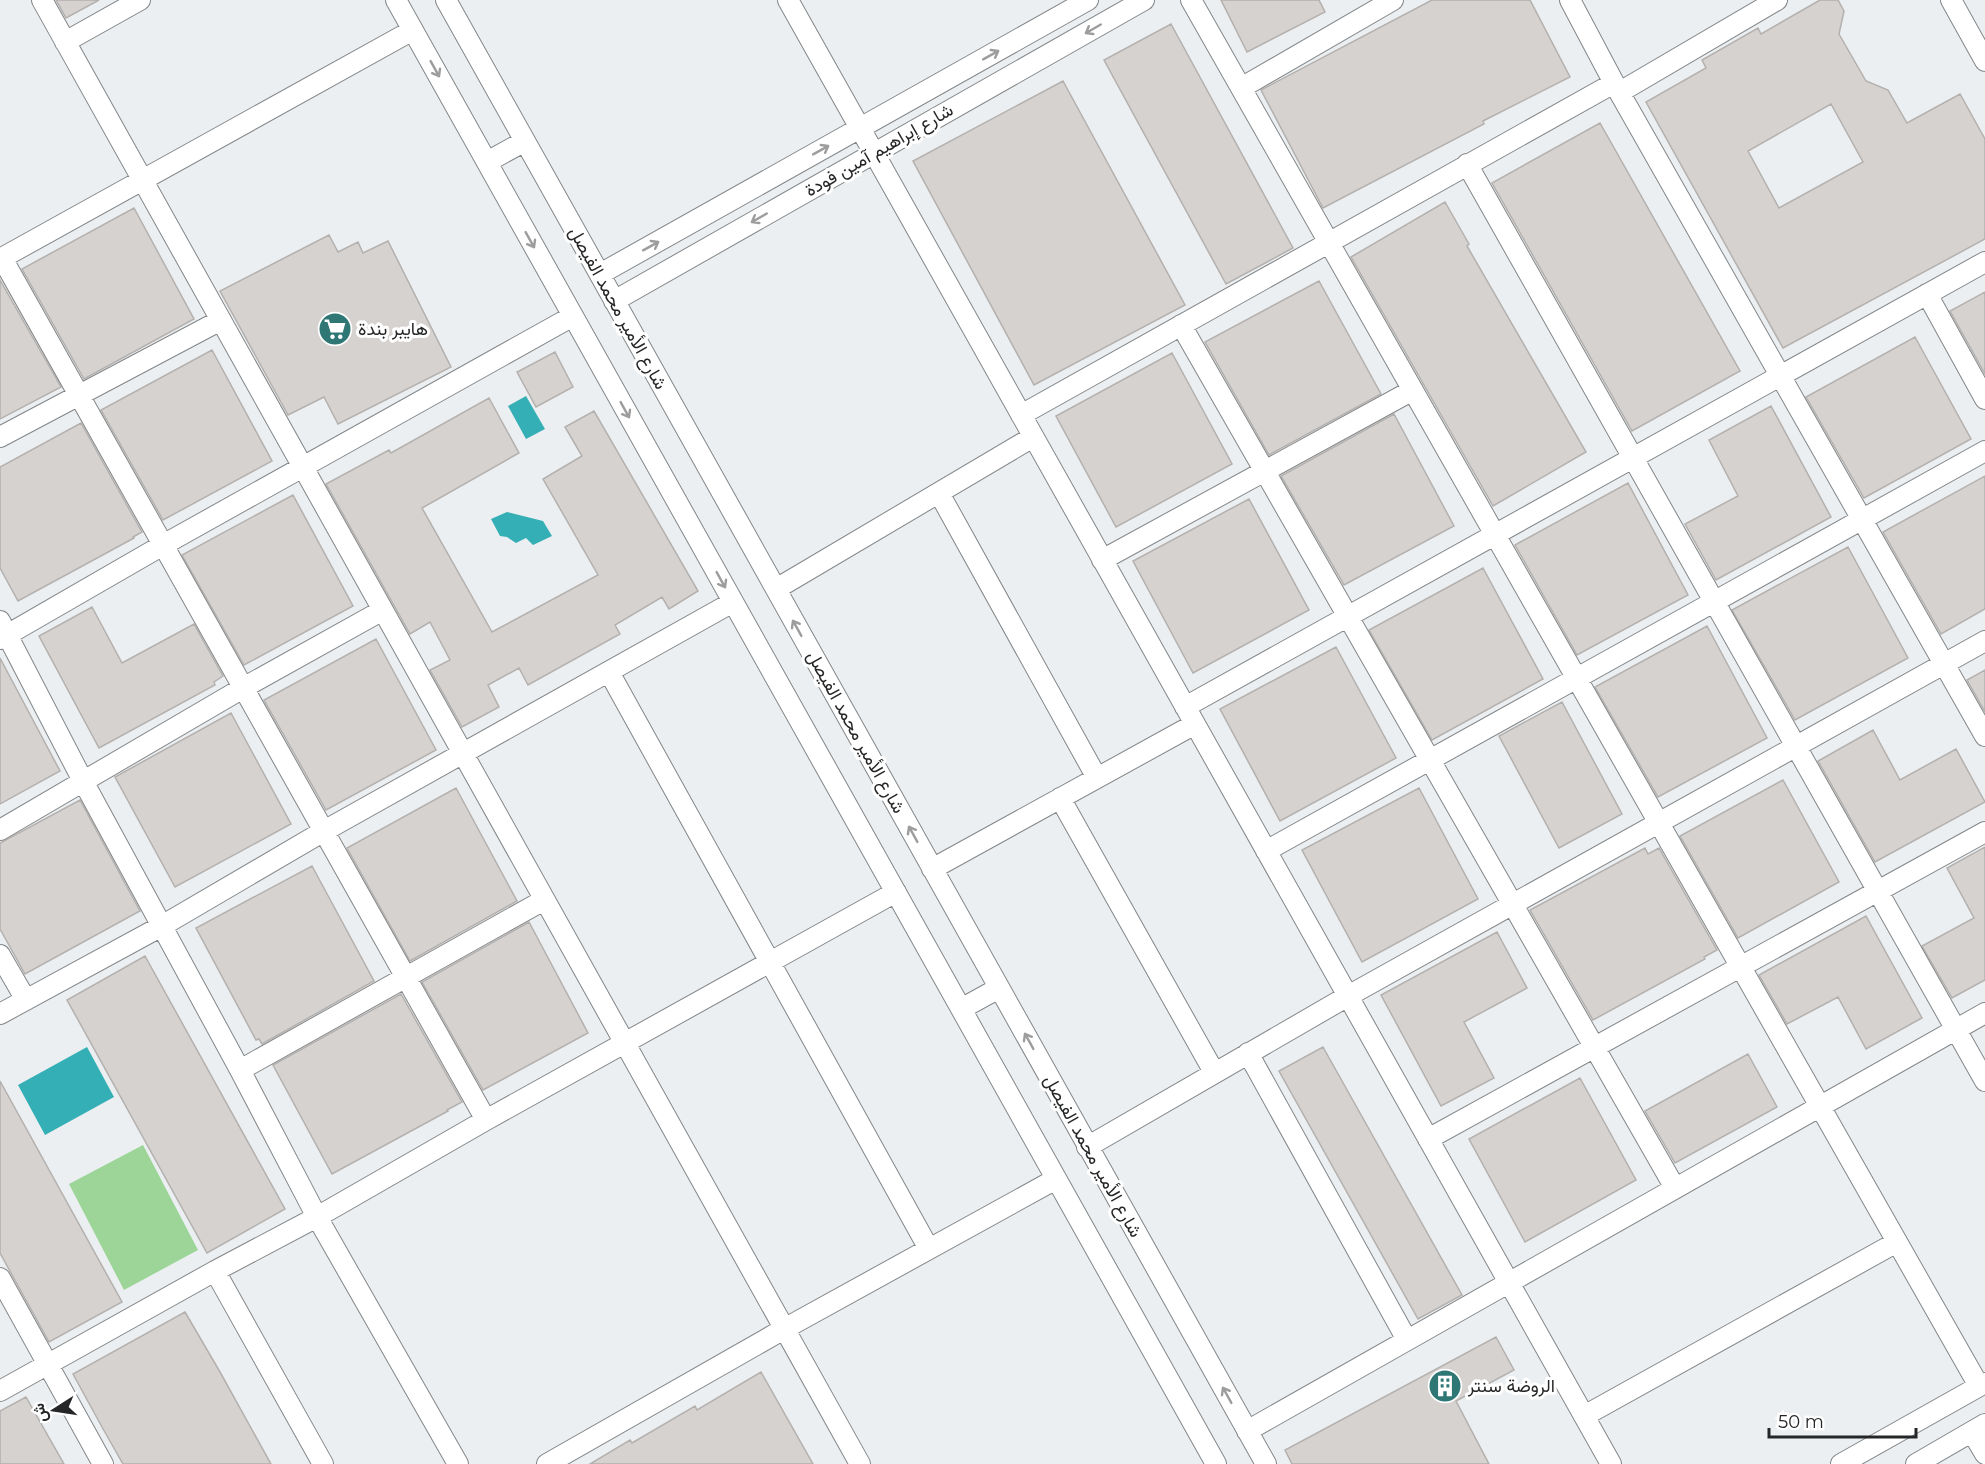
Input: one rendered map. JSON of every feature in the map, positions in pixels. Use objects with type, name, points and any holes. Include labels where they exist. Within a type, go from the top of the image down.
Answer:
[{"type":"street","points":[[42,0],[860,1464]]},
{"type":"street","points":[[65,42],[140,0]]},
{"type":"street","points":[[396,0],[1216,1464]]},
{"type":"street","name":"شارع الأمير محمد الفيصل","points":[[446,0],[1266,1464]]},
{"type":"street","points":[[788,0],[1611,1464]]},
{"type":"street","name":"شارع إبراهيم آمين فودة","points":[[600,274],[1088,0]]},
{"type":"street","name":"شارع إبراهيم آمين فودة","points":[[614,301],[1144,0]]},
{"type":"street","points":[[1191,0],[1897,1242],[1982,1385],[1841,1464]]},
{"type":"street","points":[[1241,88],[1393,0]]},
{"type":"street","points":[[1570,0],[1985,736]]},
{"type":"street","points":[[1021,415],[1467,164],[1617,87],[1777,0]]},
{"type":"street","points":[[1951,0],[1985,61]]},
{"type":"street","points":[[413,30],[1,258],[80,394],[486,1120]]},
{"type":"street","points":[[487,162],[525,141]]},
{"type":"street","points":[[1467,164],[1985,1081]]},
{"type":"street","points":[[777,175],[791,200]]},
{"type":"street","points":[[933,869],[1097,778],[1348,616],[1985,262]]},
{"type":"street","points":[[1927,294],[1985,399]]},
{"type":"street","points":[[458,1464],[317,1217],[3,632],[573,316]]},
{"type":"street","points":[[0,437],[221,320]]},
{"type":"street","points":[[1181,325],[1675,1188]]},
{"type":"street","points":[[1102,560],[1413,390]]},
{"type":"street","points":[[776,589],[1033,437]]},
{"type":"street","points":[[1266,851],[1985,451]]},
{"type":"street","points":[[939,493],[1097,778]]},
{"type":"street","points":[[0,1014],[160,927],[324,831],[733,602]]},
{"type":"street","points":[[0,830],[382,610]]},
{"type":"street","points":[[1087,1147],[1348,996],[1985,641]]},
{"type":"street","points":[[609,672],[929,1249]]},
{"type":"street","points":[[1060,798],[1214,1072]]},
{"type":"street","points":[[1428,1139],[1985,832]]},
{"type":"street","points":[[0,1391],[317,1217],[486,1120],[896,892]]},
{"type":"street","points":[[240,1070],[544,900]]},
{"type":"street","points":[[0,955],[26,1000]]},
{"type":"street","points":[[961,1009],[999,988]]},
{"type":"street","points":[[1247,1431],[1985,1013]]},
{"type":"street","points":[[1248,1053],[1407,1340]]},
{"type":"street","points":[[548,1464],[784,1329],[1056,1179]]},
{"type":"street","points":[[1584,1416],[1897,1242]]},
{"type":"street","points":[[215,1271],[323,1464]]},
{"type":"street","points":[[0,1278],[103,1464]]},
{"type":"street","points":[[1916,1464],[1978,1428],[1985,1454]]},
{"type":"green space","points":[[143,1145],[198,1250],[124,1290],[69,1184]]},
{"type":"water","points":[[526,396],[545,429],[526,439],[508,406]]},
{"type":"water","points":[[507,512],[543,521],[552,536],[533,545],[526,538],[516,543],[507,537],[500,536],[491,519]]},
{"type":"water","points":[[87,1047],[114,1097],[45,1135],[18,1085]]},
{"type":"building","points":[[56,0],[99,0],[66,18]]},
{"type":"building","points":[[1221,0],[1319,0],[1325,12],[1247,52]]},
{"type":"building","points":[[1432,0],[1530,0],[1570,77],[1483,121],[1484,124],[1323,208],[1261,90]]},
{"type":"building","points":[[1820,0],[1838,0],[1844,11],[1839,34],[1866,81],[1888,90],[1907,123],[1960,94],[1985,139],[1985,239],[1783,348],[1646,102],[1706,68],[1702,60],[1758,28],[1761,34]],"holes":[[[1831,104],[1863,162],[1779,208],[1748,151]]]},
{"type":"building","points":[[1171,24],[1293,248],[1226,284],[1104,60]]},
{"type":"building","points":[[1063,81],[1185,305],[1034,385],[913,161]]},
{"type":"building","points":[[1600,123],[1740,371],[1632,431],[1492,183]]},
{"type":"building","points":[[1445,202],[1469,244],[1467,246],[1586,452],[1493,506],[1351,257]]},
{"type":"building","points":[[134,208],[194,319],[84,379],[22,269]]},
{"type":"building","name":"هايبر بندة","points":[[329,235],[338,252],[358,242],[363,253],[388,241],[451,367],[338,424],[324,397],[288,415],[220,291]]},
{"type":"building","points":[[0,280],[61,387],[0,419]]},
{"type":"building","points":[[1319,281],[1381,394],[1269,455],[1205,342]]},
{"type":"building","points":[[1985,292],[1985,374],[1950,311]]},
{"type":"building","points":[[1915,337],[1971,439],[1864,498],[1806,397]]},
{"type":"building","points":[[212,350],[272,461],[163,520],[101,410]]},
{"type":"building","points":[[555,352],[573,387],[536,407],[517,372]]},
{"type":"building","points":[[1172,353],[1232,464],[1116,527],[1056,416]]},
{"type":"building","points":[[489,398],[519,453],[422,508],[492,632],[598,575],[543,479],[582,456],[565,427],[594,411],[698,591],[669,609],[662,597],[615,625],[620,634],[528,685],[519,668],[488,685],[499,707],[462,727],[430,670],[450,660],[430,622],[410,634],[326,484],[389,450],[391,453]]},
{"type":"building","points":[[1771,406],[1831,517],[1716,580],[1685,524],[1738,496],[1709,440]]},
{"type":"building","points":[[1394,414],[1454,526],[1344,585],[1281,476]]},
{"type":"building","points":[[81,423],[142,532],[18,601],[0,568],[0,467]]},
{"type":"building","points":[[1985,476],[1985,609],[1941,634],[1883,532]]},
{"type":"building","points":[[1628,483],[1688,595],[1577,655],[1515,545]]},
{"type":"building","points":[[293,495],[353,606],[244,665],[182,555]]},
{"type":"building","points":[[1249,499],[1309,610],[1193,673],[1133,561]]},
{"type":"building","points":[[1848,547],[1908,658],[1795,720],[1732,610]]},
{"type":"building","points":[[1483,568],[1543,679],[1432,740],[1369,630]]},
{"type":"building","points":[[92,607],[122,663],[194,624],[223,676],[214,682],[215,685],[99,748],[39,636]]},
{"type":"building","points":[[1707,626],[1767,738],[1658,797],[1595,687]]},
{"type":"building","points":[[376,639],[436,750],[326,810],[264,700]]},
{"type":"building","points":[[1336,647],[1396,758],[1280,821],[1220,709]]},
{"type":"building","points":[[0,658],[60,771],[0,804]]},
{"type":"building","points":[[1985,670],[1985,712],[1967,680]]},
{"type":"building","points":[[1562,702],[1622,814],[1559,848],[1499,736]]},
{"type":"building","points":[[231,713],[291,824],[175,887],[115,777]]},
{"type":"building","points":[[1873,730],[1900,780],[1956,749],[1985,802],[1875,862],[1818,761]]},
{"type":"building","points":[[1783,780],[1839,882],[1738,938],[1680,836]]},
{"type":"building","points":[[456,788],[517,901],[410,961],[347,848]]},
{"type":"building","points":[[1419,788],[1478,899],[1362,962],[1302,850]]},
{"type":"building","points":[[80,800],[140,911],[25,974],[0,929],[0,843]]},
{"type":"building","points":[[1985,847],[1985,980],[1952,998],[1922,946],[1974,918],[1947,868]]},
{"type":"building","points":[[1645,848],[1648,854],[1659,848],[1717,950],[1704,957],[1705,959],[1593,1020],[1530,910]]},
{"type":"building","points":[[312,866],[374,981],[262,1044],[259,1039],[256,1040],[196,928]]},
{"type":"building","points":[[1866,916],[1922,1018],[1866,1049],[1838,997],[1787,1024],[1759,975]]},
{"type":"building","points":[[529,922],[588,1033],[483,1090],[422,982]]},
{"type":"building","points":[[1497,932],[1527,988],[1464,1022],[1494,1078],[1441,1106],[1381,995]]},
{"type":"building","points":[[145,956],[285,1209],[207,1253],[67,1000]]},
{"type":"building","points":[[401,994],[462,1102],[332,1174],[273,1065]]},
{"type":"building","points":[[1323,1047],[1462,1295],[1418,1319],[1279,1071]]},
{"type":"building","points":[[1748,1054],[1777,1107],[1675,1163],[1645,1111]]},
{"type":"building","points":[[1580,1078],[1636,1180],[1525,1242],[1469,1139]]},
{"type":"building","points":[[0,1081],[122,1302],[49,1342],[0,1253]]},
{"type":"building","points":[[185,1312],[271,1464],[123,1464],[102,1427],[73,1374]]},
{"type":"building","name":"الروضة سنتر","points":[[1496,1337],[1514,1370],[1456,1401],[1489,1464],[1292,1464],[1285,1450]]},
{"type":"building","points":[[761,1372],[813,1464],[590,1464],[630,1440],[632,1443],[695,1406],[697,1410]]},
{"type":"building","points":[[26,1397],[64,1464],[0,1464],[0,1411]]},
{"type":"place","name":"هايبر بندة","points":[[335,329]]},
{"type":"place","name":"الروضة سنتر","points":[[1445,1386]]}]
